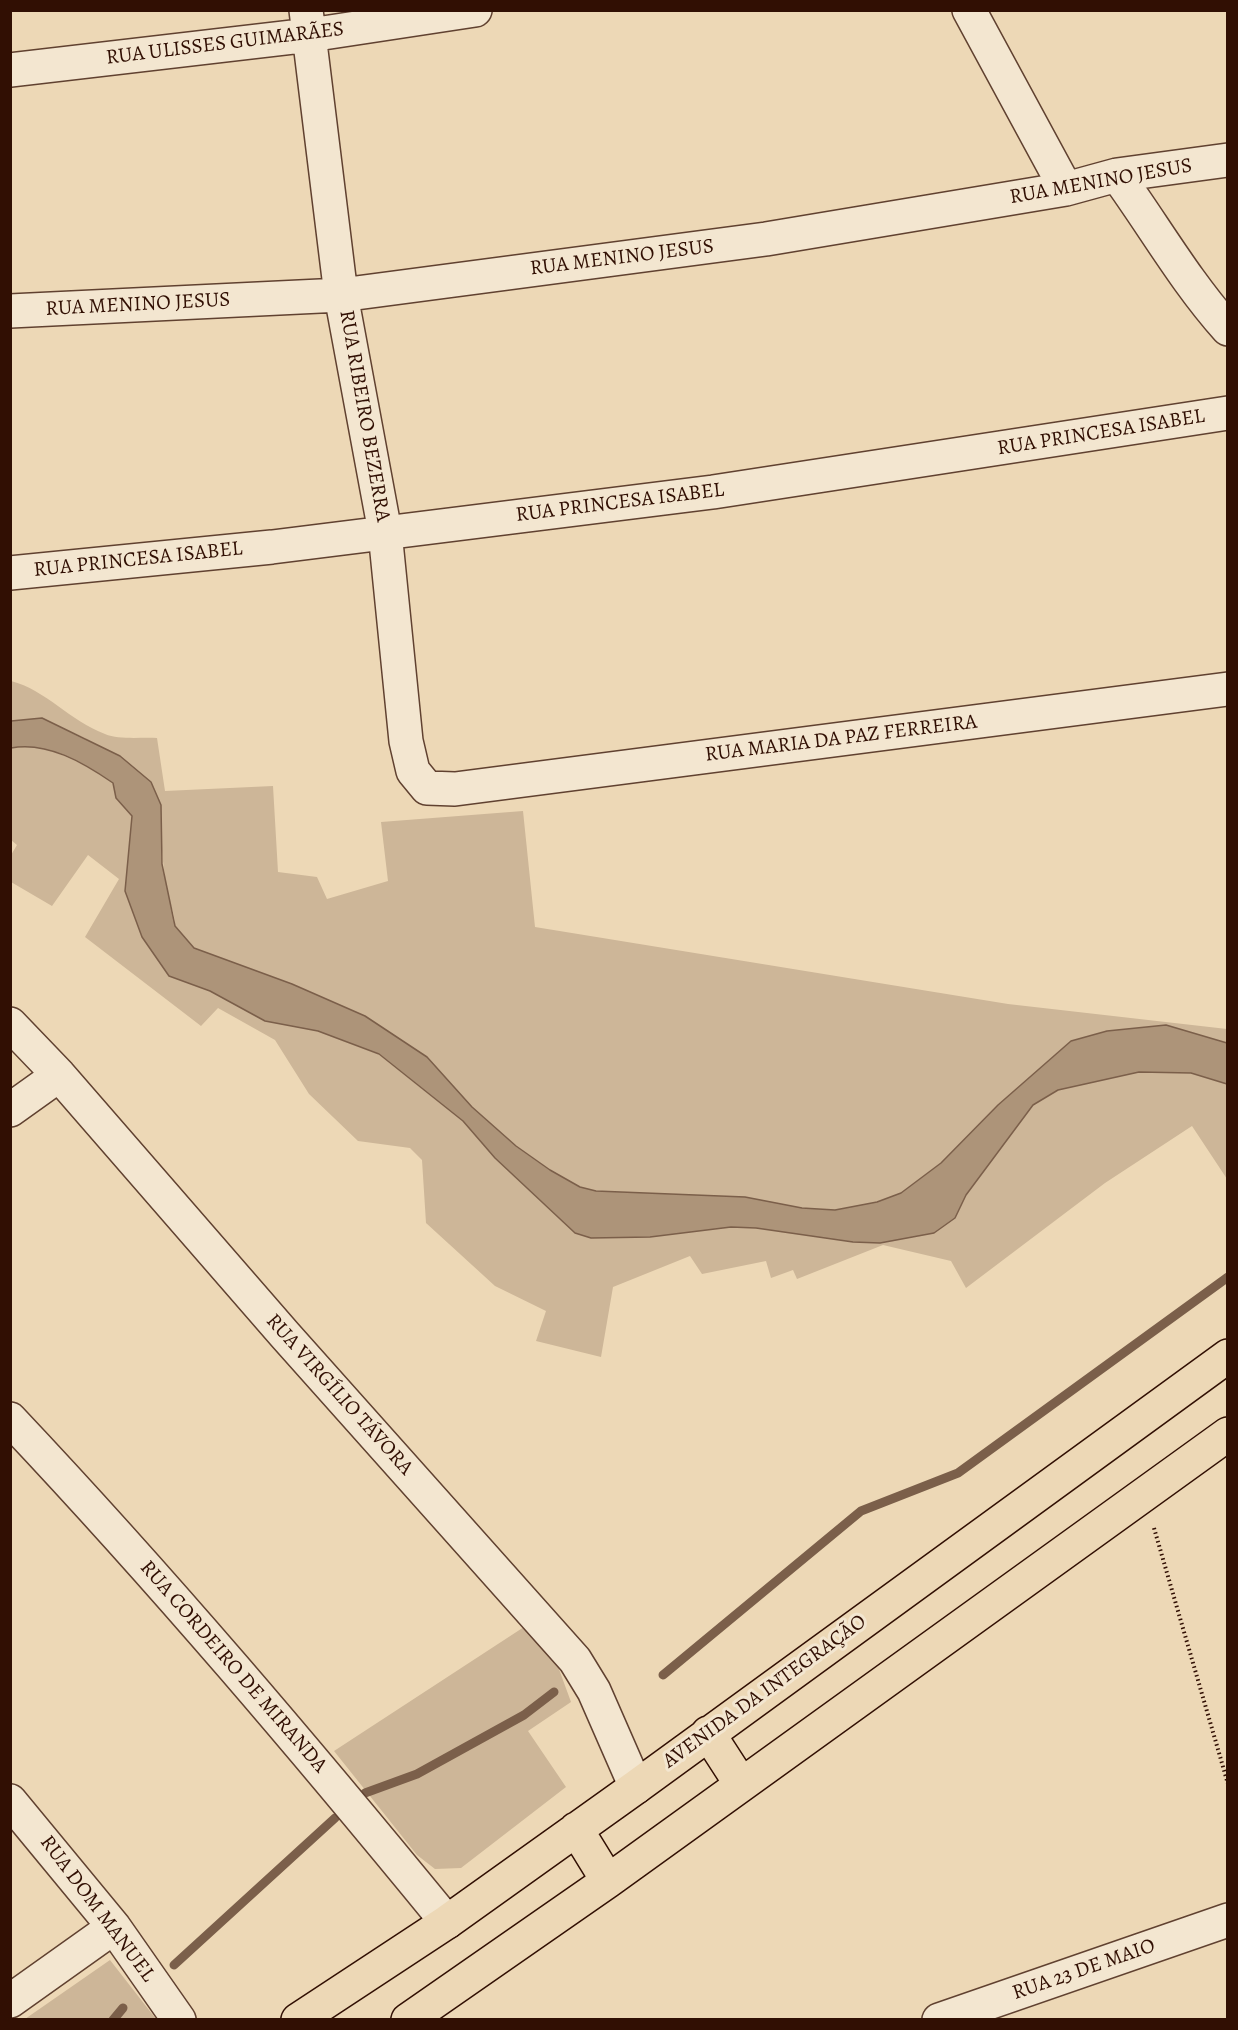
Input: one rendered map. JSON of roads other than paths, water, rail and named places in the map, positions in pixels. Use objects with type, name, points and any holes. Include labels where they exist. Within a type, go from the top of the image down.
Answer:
[{"type":"main road","name":"AVENIDA DA INTEGRAÇÃO","points":[[298,2019],[447,1922],[1227,1356]]},
{"type":"main road","points":[[408,2019],[608,1881],[1227,1434]]},
{"type":"main road","points":[[708,1733],[741,1784]]},
{"type":"main road","points":[[576,1829],[608,1881]]},
{"type":"street","name":"RUA ULISSES GUIMARÃES","points":[[10,70],[308,23],[474,10]]},
{"type":"street","points":[[969,10],[1066,189]]},
{"type":"street","name":"RUA RIBEIRO BEZERRA","points":[[308,23],[341,295],[385,532],[409,757],[413,771],[427,788],[455,789]]},
{"type":"street","name":"RUA MENINO JESUS","points":[[10,311],[341,295],[766,239],[1066,189],[1117,175],[1227,160]]},
{"type":"street","points":[[1117,175],[1152,223],[1170,256],[1227,329]]},
{"type":"street","name":"RUA PRINCESA ISABEL","points":[[10,573],[272,547],[713,492],[1227,413]]},
{"type":"street","name":"RUA MARIA DA PAZ FERREIRA","points":[[455,789],[1227,689]]},
{"type":"street","name":"RUA VIRGÍLIO TÁVORA","points":[[10,1024],[59,1075],[285,1335],[575,1660],[594,1691],[636,1787]]},
{"type":"street","points":[[10,1110],[59,1075]]},
{"type":"street","name":"RUA CORDEIRO DE MIRANDA","points":[[10,1419],[140,1559],[313,1758],[447,1922]]},
{"type":"street","name":"RUA DOM MANUEL","points":[[10,1801],[114,1927],[179,2019]]},
{"type":"street","name":"RUA 23 DE MAIO","points":[[939,2019],[1227,1920]]},
{"type":"street","points":[[10,2001],[114,1927]]},
{"type":"waterway","points":[[663,1675],[861,1511],[958,1473],[1228,1277]]},
{"type":"waterway","points":[[365,1793],[417,1774],[524,1715],[554,1692]]},
{"type":"waterway","points":[[174,1965],[335,1818]]},
{"type":"waterway","points":[[113,2020],[123,2008]]}]
